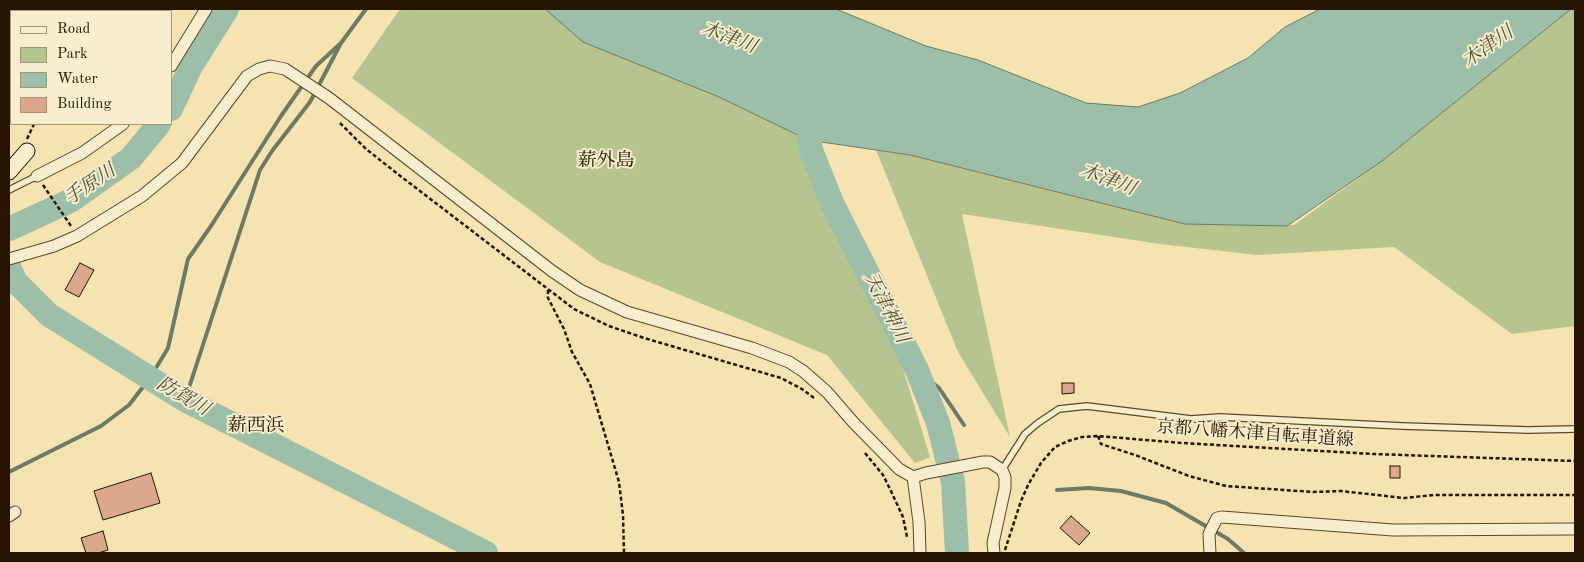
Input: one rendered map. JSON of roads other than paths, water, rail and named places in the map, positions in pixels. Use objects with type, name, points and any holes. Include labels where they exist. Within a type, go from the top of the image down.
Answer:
[{"type":"main road","points":[[9,172],[27,151]]},
{"type":"street","points":[[172,64],[206,9]]},
{"type":"street","points":[[9,259],[54,246],[78,236],[142,196],[182,163],[247,76],[259,69],[270,66],[285,69],[329,98],[552,271],[580,290],[627,312],[752,348],[796,366],[827,392],[899,469],[913,478],[975,463],[990,462],[1002,470],[1005,477],[1005,488],[993,543],[994,553]]},
{"type":"street","points":[[37,176],[82,153],[122,125]]},
{"type":"street","points":[[913,478],[919,522],[920,553]]},
{"type":"street","points":[[1210,553],[1209,534],[1217,518],[1222,517],[1393,530],[1575,529]]},
{"type":"lane","points":[[9,190],[37,176]]},
{"type":"lane","points":[[1002,470],[1025,434],[1038,423],[1059,409],[1087,406],[1191,419],[1220,417],[1528,430],[1575,429]]},
{"type":"water","name":"木津川","points":[[545,9],[836,9],[926,46],[978,60],[1086,103],[1138,107],[1180,93],[1248,58],[1285,27],[1320,9],[1571,9],[1382,161],[1287,226],[1185,224],[910,155],[808,140],[719,97],[583,42]]},
{"type":"waterway","name":"手原川","points":[[172,107],[191,66],[227,9]]},
{"type":"waterway","points":[[185,400],[260,170],[272,151],[310,102],[341,43],[366,9]]},
{"type":"waterway","points":[[9,472],[101,426],[129,405],[150,378],[168,348],[188,259],[281,116],[316,66],[341,43]]},
{"type":"waterway","name":"天津神川","points":[[806,109],[811,150],[832,203],[917,370],[938,423],[953,482],[957,553]]},
{"type":"waterway","name":"手原川","points":[[9,229],[72,200],[131,158],[158,125]]},
{"type":"waterway","name":"防賀川","points":[[9,267],[16,282],[49,315],[185,400],[486,553]]},
{"type":"waterway","points":[[917,370],[939,388],[964,425]]},
{"type":"waterway","points":[[1057,490],[1089,488],[1121,491],[1166,503],[1228,539],[1244,553]]},
{"type":"district","name":"薪外島","points":[[606,161]]},
{"type":"district","name":"薪西浜","points":[[256,426]]}]
